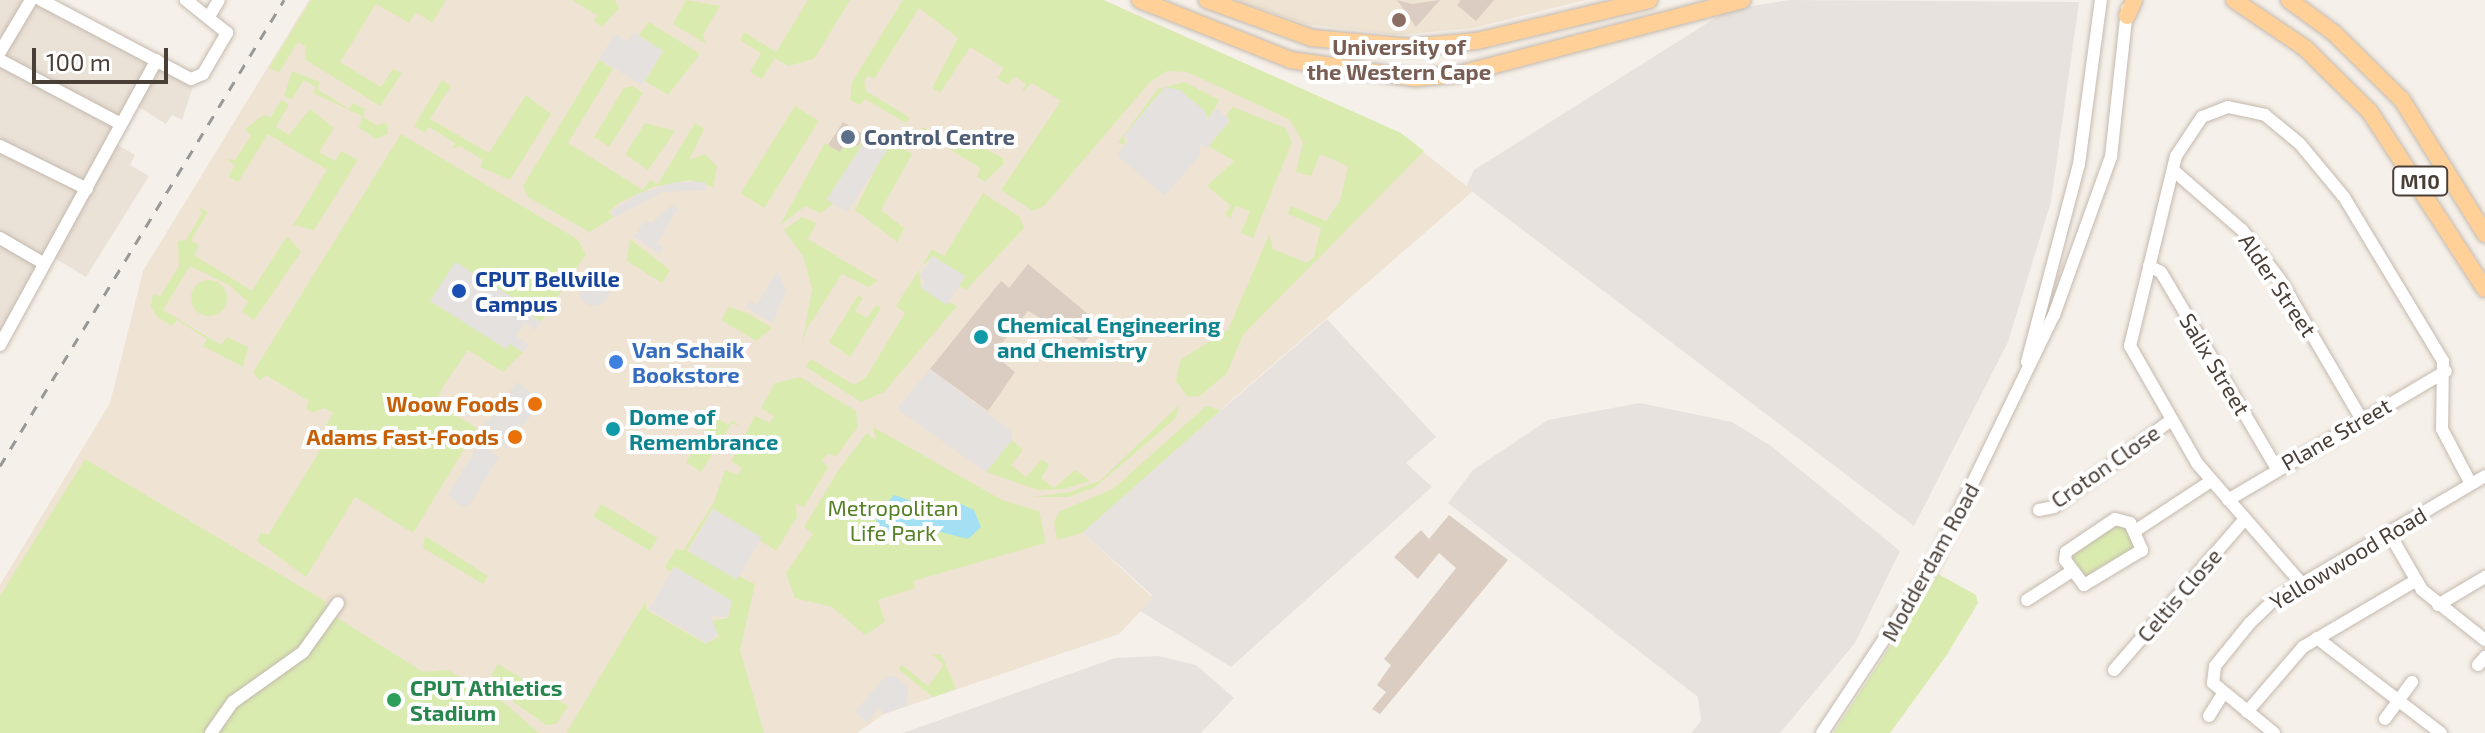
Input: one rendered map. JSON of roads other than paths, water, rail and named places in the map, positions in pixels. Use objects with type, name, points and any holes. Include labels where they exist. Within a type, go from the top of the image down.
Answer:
[{"type":"main road","points":[[1140,0],[1291,60],[1415,78],[1460,74],[1742,0]]},
{"type":"main road","points":[[1207,0],[1312,38],[1412,47],[1477,41],[1649,0]]},
{"type":"main road","points":[[2127,8],[2134,0]]},
{"type":"main road","name":"M10","points":[[2234,0],[2305,48],[2370,112],[2485,289]]},
{"type":"main road","name":"M10","points":[[2289,0],[2341,39],[2402,100],[2485,234]]},
{"type":"street","points":[[0,52],[31,0]]},
{"type":"street","points":[[41,0],[191,79],[203,74],[227,33],[210,15],[186,0]]},
{"type":"street","points":[[210,15],[219,0]]},
{"type":"street","name":"Modderdam Road","points":[[2021,380],[2079,164],[2101,0]]},
{"type":"street","name":"Modderdam Road","points":[[1822,733],[1946,542],[2099,201],[2111,157],[2127,8]]},
{"type":"street","points":[[0,60],[119,123]]},
{"type":"street","points":[[0,345],[87,189],[119,123],[157,60]]},
{"type":"street","points":[[2302,584],[2211,481],[2171,420],[2130,346],[2184,136],[2209,113],[2240,107],[2275,122],[2356,214],[2446,371],[2442,429],[2471,484]]},
{"type":"street","points":[[0,146],[87,189]]},
{"type":"street","name":"Alder Street","points":[[2173,170],[2186,176],[2251,241],[2362,420]]},
{"type":"street","points":[[0,238],[43,263]]},
{"type":"street","name":"Salix Street","points":[[2149,266],[2161,272],[2277,469]]},
{"type":"street","name":"Plane Street","points":[[2228,500],[2446,371]]},
{"type":"street","name":"Croton Close","points":[[2039,510],[2054,507],[2171,420]]},
{"type":"street","name":"Yellowwood Road","points":[[2223,694],[2213,683],[2215,666],[2259,613],[2302,584],[2485,476]]},
{"type":"street","points":[[2135,531],[2211,481]]},
{"type":"street","points":[[2115,519],[2127,520],[2142,550],[2092,584],[2084,585],[2072,571],[2066,552],[2115,519]]},
{"type":"street","name":"Celtis Close","points":[[2114,670],[2244,520]]},
{"type":"street","points":[[2389,533],[2415,581],[2438,605],[2485,640]]},
{"type":"street","points":[[2027,600],[2072,571]]},
{"type":"street","points":[[2438,605],[2485,577]]},
{"type":"street","points":[[2247,712],[2298,651],[2415,581]]},
{"type":"street","points":[[211,733],[233,702],[303,652],[338,603]]},
{"type":"street","points":[[2317,638],[2441,733]]},
{"type":"street","points":[[2385,719],[2412,682]]},
{"type":"street","points":[[2209,716],[2223,694],[2274,733]]},
{"type":"water","points":[[894,495],[918,503],[956,502],[974,510],[981,527],[968,539],[925,528],[889,535],[877,525],[876,515]]},
{"type":"railway","points":[[0,466],[284,0]]},
{"type":"place","name":"University of the Western Cape","points":[[1399,20]]},
{"type":"place","name":"Control Centre","points":[[848,137]]},
{"type":"place","name":"CPUT Bellville Campus","points":[[459,291]]},
{"type":"place","name":"Chemical Engineering and Chemistry","points":[[981,337]]},
{"type":"place","name":"Van Schaik Bookstore","points":[[616,362]]},
{"type":"place","name":"Woow Foods","points":[[535,404]]},
{"type":"place","name":"Dome of Remembrance","points":[[613,429]]},
{"type":"place","name":"Adams Fast-Foods","points":[[515,437]]},
{"type":"place","name":"CPUT Athletics Stadium","points":[[394,700]]},
{"type":"park label","name":"Metropolitan Life Park","points":[[893,520]]}]
